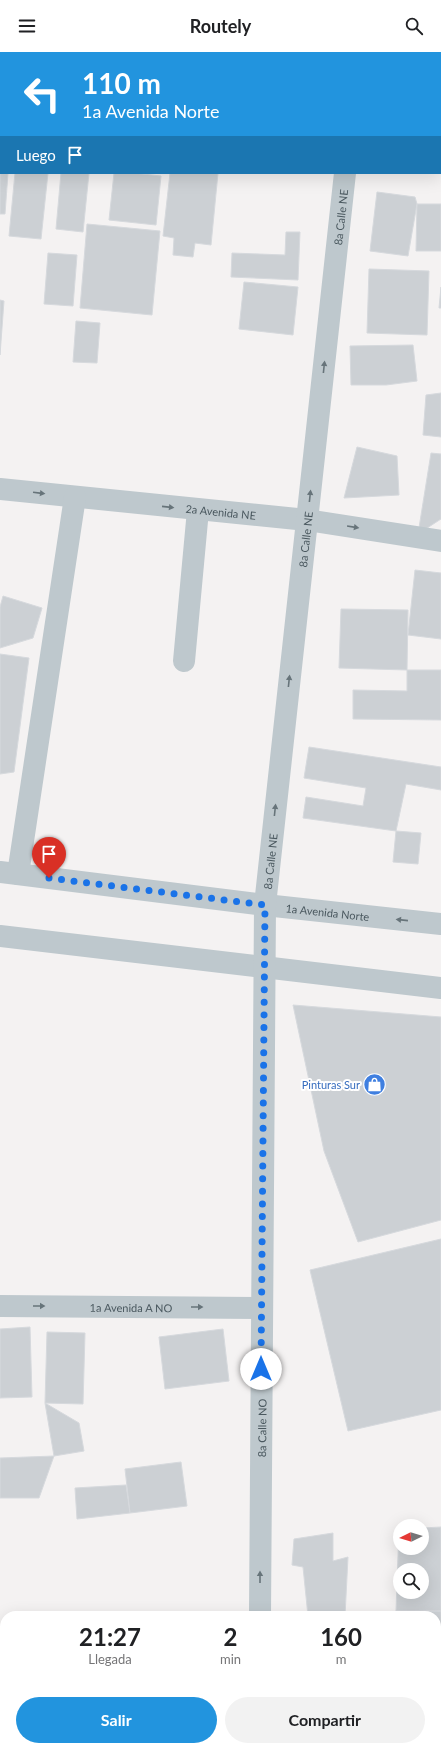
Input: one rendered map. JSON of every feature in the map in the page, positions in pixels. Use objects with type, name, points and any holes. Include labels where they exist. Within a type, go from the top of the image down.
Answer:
[{"type":"street","name":"8a Calle NE","points":[[265,905],[345,174]]},
{"type":"street","name":"2a Avenida NE","points":[[0,489],[307,520],[441,541]]},
{"type":"street","points":[[9,873],[75,497]]},
{"type":"street","points":[[184,661],[198,510]]},
{"type":"street","name":"1a Avenida Norte","points":[[9,873],[265,905],[441,924]]},
{"type":"street","name":"8a Calle NO","points":[[260,1611],[265,905]]},
{"type":"street","points":[[0,936],[441,988]]},
{"type":"street","name":"1a Avenida A NO","points":[[0,1306],[262,1308]]},
{"type":"building","points":[[0,174],[8,174],[5,214],[0,214]]},
{"type":"building","points":[[15,174],[48,174],[41,239],[9,236]]},
{"type":"building","points":[[61,174],[89,174],[83,232],[56,229]]},
{"type":"building","points":[[114,174],[142,174],[161,176],[156,225],[109,220]]},
{"type":"building","points":[[170,174],[218,174],[211,245],[195,243],[193,257],[173,255],[174,238],[163,236]]},
{"type":"building","points":[[377,192],[415,197],[417,204],[408,256],[370,251]]},
{"type":"building","points":[[417,204],[441,204],[441,251],[416,251]]},
{"type":"building","points":[[87,224],[160,231],[152,315],[80,308]]},
{"type":"building","points":[[286,232],[300,232],[298,280],[231,277],[232,253],[285,255]]},
{"type":"building","points":[[48,253],[77,255],[73,306],[44,304]]},
{"type":"building","points":[[369,269],[429,271],[427,335],[367,333]]},
{"type":"building","points":[[244,282],[298,287],[293,335],[239,329]]},
{"type":"building","points":[[441,287],[441,308],[439,308]]},
{"type":"building","points":[[0,300],[4,301],[0,355]]},
{"type":"building","points":[[76,321],[100,323],[97,363],[73,362]]},
{"type":"building","points":[[413,345],[417,381],[386,385],[351,385],[350,346]]},
{"type":"building","points":[[441,393],[441,437],[423,435],[426,395]]},
{"type":"building","points":[[357,447],[397,456],[399,495],[344,498]]},
{"type":"building","points":[[431,453],[441,454],[441,519],[418,534]]},
{"type":"building","points":[[415,570],[441,573],[441,639],[408,635]]},
{"type":"building","points":[[3,596],[42,608],[33,638],[0,648],[0,607]]},
{"type":"building","points":[[341,609],[408,610],[407,670],[339,668]]},
{"type":"building","points":[[0,654],[29,658],[14,772],[0,774]]},
{"type":"building","points":[[407,670],[441,670],[441,720],[353,719],[353,690],[407,691]]},
{"type":"building","points":[[309,747],[441,767],[441,790],[406,784],[396,831],[303,818],[306,797],[363,806],[366,788],[304,778]]},
{"type":"building","points":[[396,831],[421,833],[418,864],[393,862]]},
{"type":"building","name":"Pinturas Sur","points":[[293,1005],[441,1017],[441,1220],[358,1242],[324,1151]]},
{"type":"building","points":[[441,1239],[441,1410],[348,1431],[310,1270]]},
{"type":"building","points":[[30,1327],[32,1397],[0,1398],[0,1329]]},
{"type":"building","points":[[223,1329],[229,1381],[165,1389],[159,1337]]},
{"type":"building","points":[[47,1332],[85,1333],[83,1404],[45,1403]]},
{"type":"building","points":[[45,1403],[79,1423],[84,1451],[54,1456]]},
{"type":"building","points":[[54,1456],[39,1498],[0,1498],[0,1458]]},
{"type":"building","points":[[181,1462],[187,1506],[130,1513],[125,1469]]},
{"type":"building","points":[[126,1485],[130,1513],[77,1519],[75,1488]]},
{"type":"building","points":[[441,1527],[441,1611],[396,1611],[396,1599],[429,1599],[429,1563],[398,1563],[398,1555],[429,1555],[429,1528]]},
{"type":"building","points":[[333,1533],[333,1561],[348,1557],[345,1611],[307,1611],[303,1567],[292,1565],[294,1539]]},
{"type":"place","name":"Pinturas Sur","points":[[375,1084]]},
{"type":"route","points":[[49,878],[265,905],[261,1369]]}]
